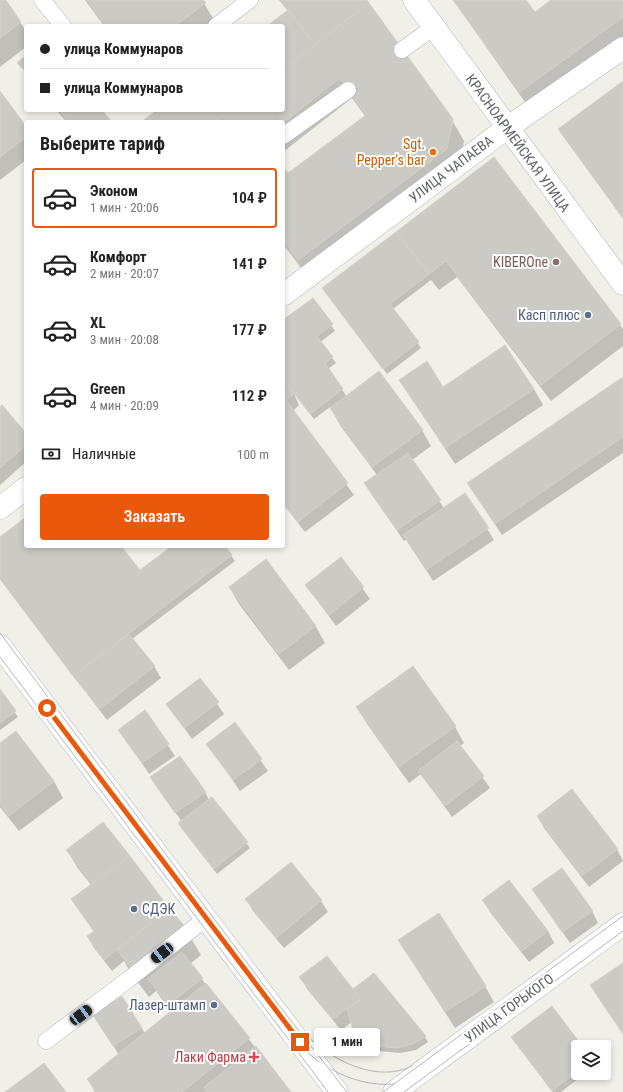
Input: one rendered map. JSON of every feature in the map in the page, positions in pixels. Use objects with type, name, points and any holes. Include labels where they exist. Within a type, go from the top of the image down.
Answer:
[{"type":"street","name":"КРАСНОАРМЕЙСКАЯ УЛИЦА","points":[[414,0],[623,284]]},
{"type":"street","name":"УЛИЦА ЧАПАЕВА","points":[[285,294],[507,128],[623,48]]},
{"type":"street","points":[[0,508],[24,490]]},
{"type":"street","points":[[0,646],[205,919],[338,1092]]},
{"type":"street","name":"УЛИЦА ГОРЬКОГО","points":[[394,1092],[623,924]]},
{"type":"lane","points":[[42,0],[61,24]]},
{"type":"lane","points":[[218,24],[243,2]]},
{"type":"lane","points":[[402,50],[434,27]]},
{"type":"lane","points":[[285,135],[348,90]]},
{"type":"lane","points":[[46,1042],[205,919]]},
{"type":"building","points":[[0,0],[6,0],[21,22],[0,38]]},
{"type":"building","points":[[87,0],[203,0],[206,3],[178,24],[105,24]]},
{"type":"building","points":[[281,0],[367,0],[369,3],[315,45]]},
{"type":"building","points":[[453,0],[526,0],[535,12],[551,0],[623,0],[623,17],[520,92]]},
{"type":"building","points":[[369,3],[453,119],[447,149],[298,260],[285,243],[285,169],[288,173],[366,115],[340,78],[285,121],[285,120],[217,120],[227,112],[285,112],[285,67]]},
{"type":"building","points":[[288,10],[315,45],[285,68],[285,24],[270,24]]},
{"type":"building","points":[[24,57],[24,70],[17,63]]},
{"type":"building","points":[[623,81],[623,218],[558,129]]},
{"type":"building","points":[[0,91],[24,123],[24,139],[0,157]]},
{"type":"building","points":[[61,112],[104,112],[110,120],[67,120]]},
{"type":"building","points":[[154,112],[227,112],[217,120],[144,120]]},
{"type":"building","points":[[494,157],[621,324],[541,385],[446,261],[429,274],[396,232]]},
{"type":"building","points":[[396,232],[429,274],[390,304],[419,342],[383,369],[322,288]]},
{"type":"building","points":[[313,298],[333,324],[317,336],[333,357],[325,363],[343,389],[310,414],[285,382],[285,319]]},
{"type":"building","points":[[505,345],[534,389],[445,448],[399,380],[427,361],[443,387]]},
{"type":"building","points":[[379,371],[423,430],[372,467],[330,408]]},
{"type":"building","points":[[623,377],[623,437],[495,524],[467,483]]},
{"type":"building","points":[[285,382],[294,393],[286,400],[348,483],[298,522],[285,505]]},
{"type":"building","points":[[2,405],[24,431],[24,447],[0,468],[0,407]]},
{"type":"building","points":[[408,453],[441,500],[397,530],[364,483]]},
{"type":"building","points":[[465,493],[489,528],[426,570],[403,535]]},
{"type":"building","points":[[24,519],[24,548],[123,548],[140,570],[169,548],[227,548],[232,555],[73,676],[0,579],[0,537]]},
{"type":"building","points":[[341,557],[364,587],[329,615],[305,585]]},
{"type":"building","points":[[266,559],[316,626],[279,654],[229,587]]},
{"type":"building","points":[[129,634],[155,666],[100,709],[73,676]]},
{"type":"building","points":[[413,666],[456,726],[399,767],[356,707]]},
{"type":"building","points":[[200,678],[219,702],[184,728],[166,704]]},
{"type":"building","points":[[0,689],[16,711],[0,723]]},
{"type":"building","points":[[145,710],[169,744],[142,763],[118,730]]},
{"type":"building","points":[[235,722],[262,759],[233,780],[206,744]]},
{"type":"building","points":[[16,731],[54,781],[9,816],[0,804],[0,743]]},
{"type":"building","points":[[457,741],[484,776],[445,806],[418,771]]},
{"type":"building","points":[[180,756],[206,792],[175,813],[150,777]]},
{"type":"building","points":[[572,789],[618,849],[582,876],[537,816]]},
{"type":"building","points":[[212,797],[248,842],[214,869],[178,823]]},
{"type":"building","points":[[103,822],[130,856],[93,884],[66,850]]},
{"type":"building","points":[[130,856],[169,908],[104,960],[87,936],[94,931],[71,899]]},
{"type":"building","points":[[291,862],[322,900],[276,938],[245,899]]},
{"type":"building","points":[[562,868],[593,911],[562,932],[532,889]]},
{"type":"building","points":[[509,880],[548,931],[522,951],[482,900]]},
{"type":"building","points":[[169,908],[187,929],[134,972],[117,950]]},
{"type":"building","points":[[439,913],[486,986],[445,1012],[398,940]]},
{"type":"building","points":[[182,952],[203,978],[168,1005],[148,979]]},
{"type":"building","points":[[327,956],[361,999],[333,1019],[299,977]]},
{"type":"building","points":[[623,963],[623,1034],[590,985]]},
{"type":"building","points":[[374,973],[426,1036],[413,1044],[397,1048],[375,1046],[356,1039],[347,1009],[361,999],[353,989]]},
{"type":"building","points":[[206,983],[250,1038],[182,1092],[97,1092],[87,1079]]},
{"type":"building","points":[[122,996],[142,1028],[113,1046],[93,1015]]},
{"type":"building","points":[[552,1006],[578,1040],[571,1040],[571,1076],[552,1091],[511,1037]]},
{"type":"building","points":[[256,1046],[291,1092],[207,1092],[204,1087]]},
{"type":"building","points":[[44,1063],[66,1092],[5,1092]]},
{"type":"tram line","points":[[0,633],[278,1004],[347,1092]]},
{"type":"tram line","points":[[0,657],[328,1092]]},
{"type":"tram line","points":[[383,1092],[623,916]]},
{"type":"tram line","points":[[404,1092],[623,931]]},
{"type":"tram line","points":[[310,1039],[332,1055],[358,1068],[385,1072],[399,1071],[412,1066]]},
{"type":"tram line","points":[[296,1043],[319,1062]]},
{"type":"tram line","points":[[331,1069],[346,1076],[370,1083],[394,1084]]},
{"type":"place","name":"Sgt. Pepper's bar","points":[[433,152]]},
{"type":"place","name":"KIBEROne","points":[[556,262]]},
{"type":"place","name":"Касп плюс","points":[[588,315]]},
{"type":"place","name":"СДЭК","points":[[134,909]]},
{"type":"place","name":"Лазер-штамп","points":[[214,1005]]},
{"type":"place","name":"Лаки Фарма","points":[[254,1057]]},
{"type":"route","points":[[47,708],[205,919],[300,1042]]}]
